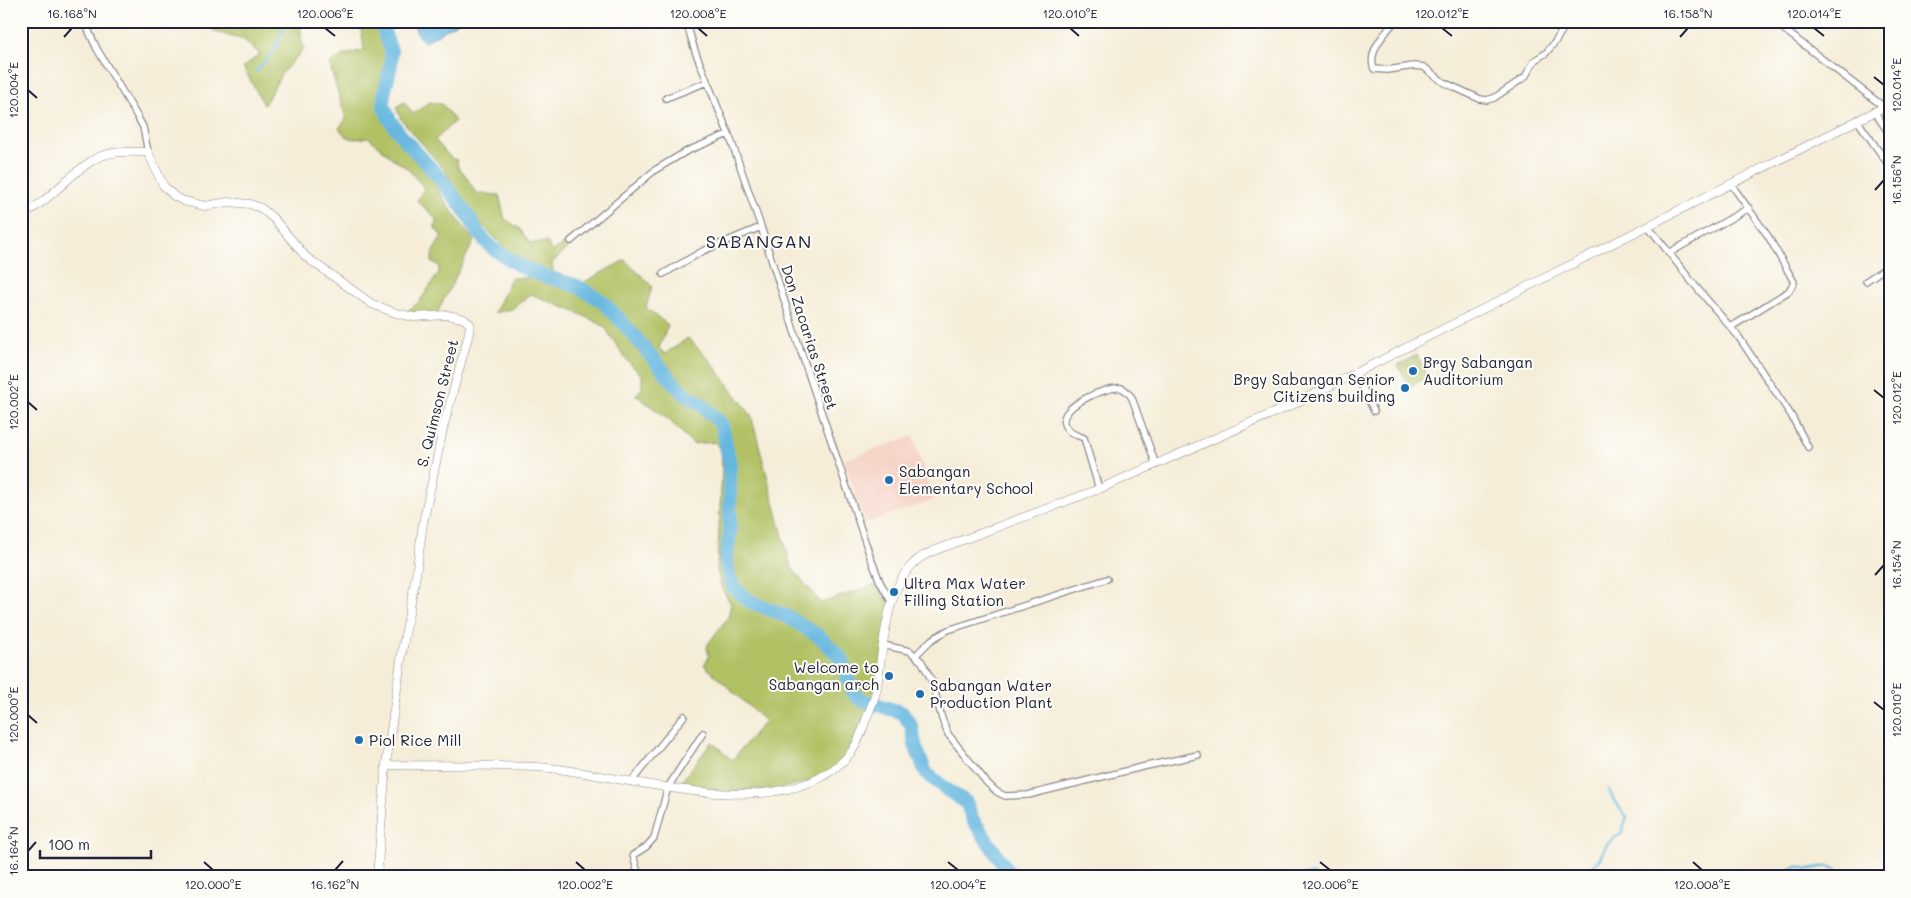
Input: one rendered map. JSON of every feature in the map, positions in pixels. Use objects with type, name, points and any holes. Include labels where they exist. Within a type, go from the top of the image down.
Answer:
[{"type":"street","name":"Don Zacarias Street","points":[[686,21],[695,52],[728,134],[761,227],[870,556],[880,582],[892,603]]},
{"type":"street","points":[[1395,21],[1375,50],[1372,65],[1374,69],[1387,70],[1414,66],[1424,67],[1443,82],[1460,91],[1487,100],[1494,98],[1525,77],[1535,60],[1555,42],[1568,21]]},
{"type":"street","points":[[1774,21],[1887,106]]},
{"type":"street","points":[[21,215],[40,204],[95,158],[128,152],[148,152],[143,127],[97,49],[86,25]]},
{"type":"street","points":[[666,98],[707,82]]},
{"type":"street","points":[[386,765],[548,768],[668,788],[725,792],[759,793],[787,790],[806,784],[829,773],[851,752],[860,737],[875,694],[892,603],[906,573],[915,562],[929,553],[1099,489],[1294,404],[1887,106]]},
{"type":"street","points":[[1874,111],[1890,135]]},
{"type":"street","points":[[1857,120],[1890,166]]},
{"type":"street","points":[[571,242],[655,170],[687,151],[728,134]]},
{"type":"street","name":"S. Quimson Street","points":[[148,152],[163,185],[174,196],[184,201],[205,206],[228,202],[250,204],[262,208],[306,257],[372,304],[396,313],[414,317],[457,316],[470,324],[470,333],[444,425],[423,524],[386,765],[377,877]]},
{"type":"street","points":[[1731,184],[1768,236],[1794,282],[1789,291],[1731,327]]},
{"type":"street","points":[[1669,253],[1749,208]]},
{"type":"street","points":[[1648,226],[1731,327],[1791,415],[1808,447]]},
{"type":"street","points":[[663,274],[703,251],[761,227]]},
{"type":"street","points":[[1866,282],[1890,265]]},
{"type":"street","points":[[1356,374],[1374,411]]},
{"type":"street","points":[[1099,489],[1084,438],[1070,432],[1064,422],[1066,413],[1080,400],[1112,388],[1123,388],[1132,398],[1156,465]]},
{"type":"street","points":[[916,655],[931,640],[948,630],[1107,579]]},
{"type":"street","points":[[883,645],[904,648],[916,655],[925,666],[932,681],[948,734],[987,783],[1005,796],[1028,795],[1198,754]]},
{"type":"street","points":[[630,782],[684,716]]},
{"type":"street","points":[[639,877],[633,855],[646,847],[654,838],[668,788],[703,733]]},
{"type":"shaded area","name":"Sabangan Elementary School","points":[[913,436],[934,500],[865,523],[844,460]]},
{"type":"green space","points":[[206,21],[301,21],[301,39],[304,49],[282,73],[264,105],[243,67],[260,54],[244,40],[215,32]]},
{"type":"green space","points":[[360,21],[375,21],[392,50],[381,81],[380,93],[381,109],[387,124],[398,142],[429,170],[448,206],[474,241],[434,319],[404,314],[419,302],[439,273],[439,265],[432,263],[432,256],[442,237],[435,228],[436,218],[417,201],[424,188],[408,169],[368,137],[359,139],[348,137],[339,128],[346,119],[329,63],[344,55],[364,50]]},
{"type":"green space","points":[[404,102],[413,114],[430,102],[442,104],[455,121],[435,140],[451,158],[457,160],[458,168],[464,173],[476,193],[499,195],[505,219],[519,228],[530,243],[547,242],[552,252],[579,232],[581,235],[552,263],[554,277],[577,286],[625,260],[652,286],[646,308],[668,325],[659,348],[665,354],[688,338],[709,359],[751,415],[791,567],[821,603],[880,583],[893,609],[888,643],[881,669],[854,752],[838,769],[825,778],[769,791],[719,791],[677,787],[712,742],[732,760],[765,721],[704,665],[709,656],[708,644],[728,617],[731,604],[722,589],[717,570],[722,468],[721,451],[715,442],[693,444],[669,420],[636,395],[642,388],[642,376],[625,358],[604,326],[531,294],[512,309],[495,313],[511,278],[552,277],[538,272],[525,259],[509,252],[476,219],[443,168],[401,119],[396,107]]},
{"type":"green space","name":"Brgy Sabangan Auditorium","points":[[1417,355],[1428,377],[1409,387],[1398,365]]},
{"type":"water","points":[[412,21],[460,21],[425,42],[418,36]]},
{"type":"waterway","points":[[256,72],[278,42],[284,21]]},
{"type":"waterway","points":[[380,21],[391,51],[391,65],[384,94],[384,107],[390,120],[402,137],[439,177],[468,215],[478,233],[492,248],[520,266],[541,275],[577,286],[602,301],[673,382],[685,394],[702,405],[722,425],[730,464],[730,533],[726,559],[729,577],[734,588],[749,601],[788,617],[820,637],[842,659],[852,691],[859,699],[903,713],[912,727],[915,745],[926,773],[966,802],[973,820],[1012,877]]},
{"type":"waterway","points":[[1584,877],[1600,858],[1607,844],[1622,832],[1627,817],[1616,804],[1608,789]]},
{"type":"waterway","points":[[1779,877],[1787,871],[1800,867],[1809,869],[1827,867],[1835,869],[1839,871],[1837,877]]},
{"type":"waterway","points":[[1875,877],[1877,872],[1886,869],[1890,872]]},
{"type":"waterway","points":[[1297,877],[1301,875],[1314,875],[1315,877]]},
{"type":"place","name":"Brgy Sabangan Auditorium","points":[[1413,371]]},
{"type":"place","name":"Brgy Sabangan Senior Citizens building","points":[[1405,388]]},
{"type":"place","name":"Sabangan Elementary School","points":[[889,480]]},
{"type":"place","name":"Ultra Max Water Filling Station","points":[[894,592]]},
{"type":"place","name":"Welcome to Sabangan arch","points":[[889,676]]},
{"type":"place","name":"Sabangan Water Production Plant","points":[[920,694]]},
{"type":"place","name":"Piol Rice Mill","points":[[359,740]]},
{"type":"district","name":"SABANGAN","points":[[759,241]]}]
